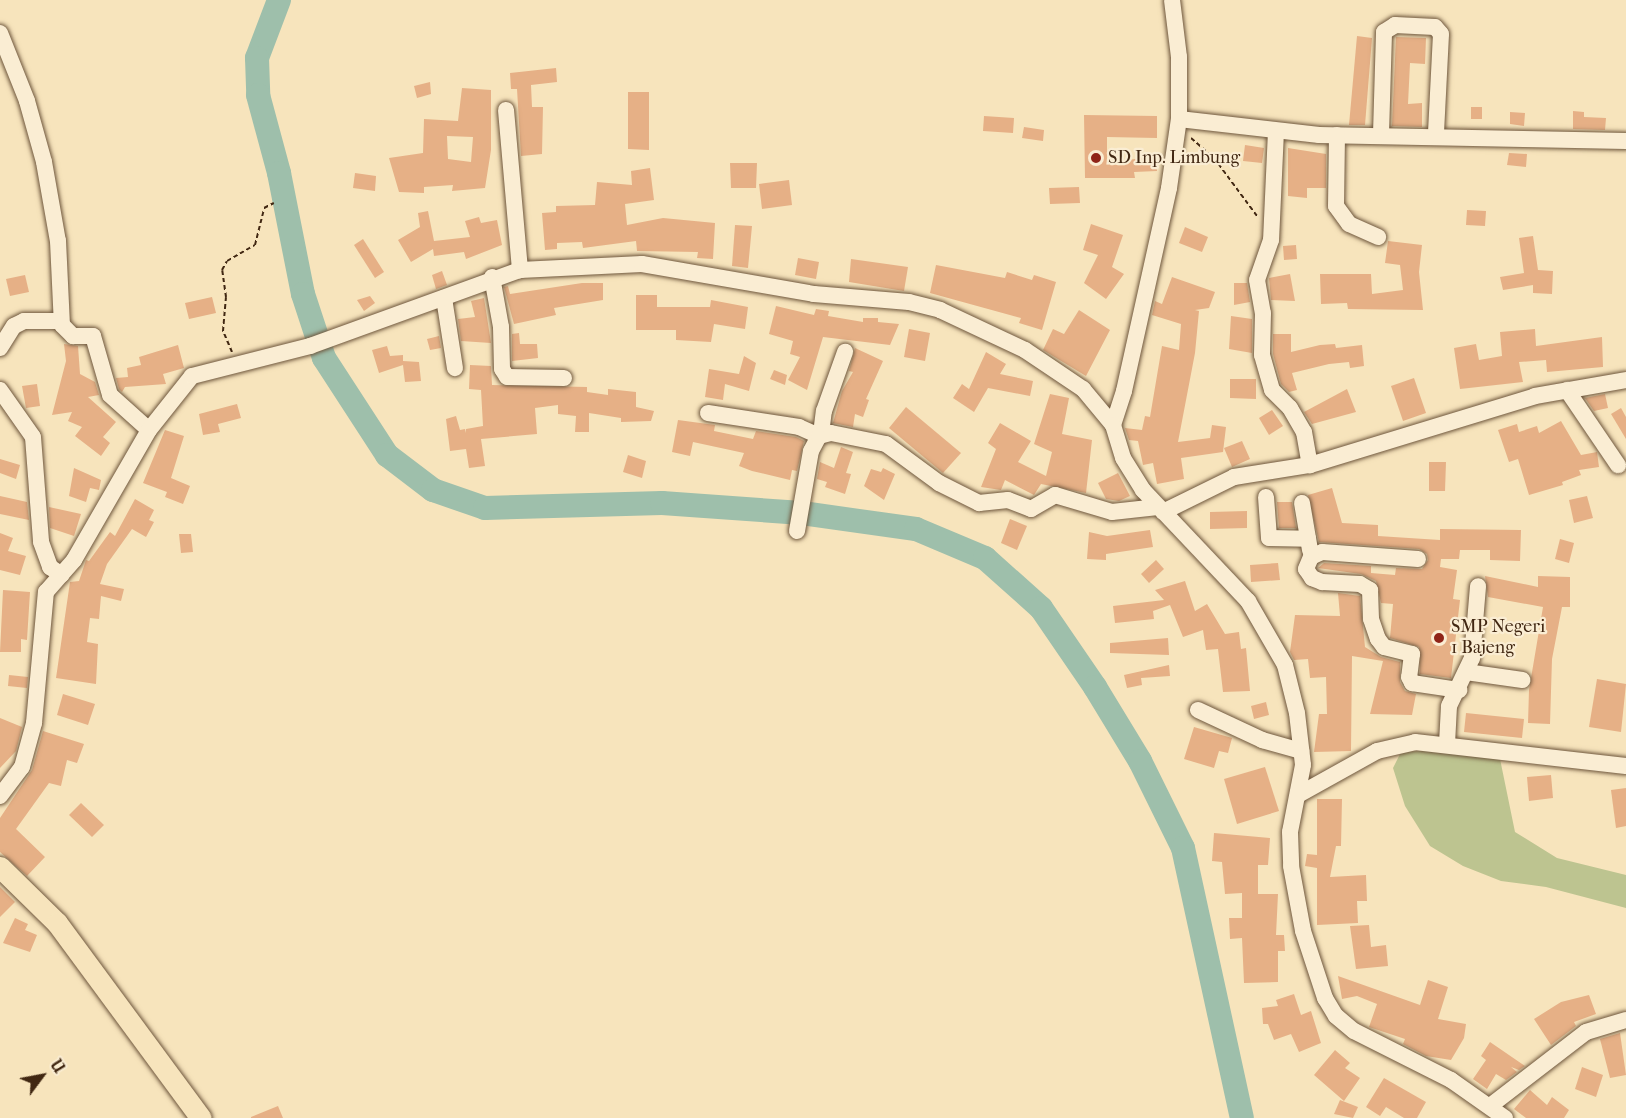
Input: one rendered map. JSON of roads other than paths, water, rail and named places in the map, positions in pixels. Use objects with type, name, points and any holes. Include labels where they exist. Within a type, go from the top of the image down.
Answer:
[{"type":"main road","points":[[0,867],[57,923],[201,1118]]},
{"type":"street","points":[[1113,425],[1124,391],[1169,188],[1178,123],[1179,57],[1172,0]]},
{"type":"street","points":[[1381,134],[1384,32],[1395,25],[1435,27],[1441,34],[1436,135]]},
{"type":"street","points":[[0,33],[27,101],[44,162],[58,241],[61,321],[68,334],[93,336],[110,395],[149,430]]},
{"type":"street","points":[[506,110],[520,270]]},
{"type":"street","points":[[1178,123],[1337,135],[1436,135],[1532,141],[1626,141]]},
{"type":"street","points":[[1276,131],[1271,240],[1257,280],[1263,313],[1262,355],[1272,390],[1290,408],[1304,432],[1310,465]]},
{"type":"street","points":[[1337,135],[1336,206],[1349,224],[1378,237]]},
{"type":"street","points":[[0,795],[22,767],[31,734],[41,680],[43,605],[46,592],[62,575],[149,430],[186,380],[200,372],[310,346],[444,298],[492,277],[520,270],[642,264],[814,294],[879,297],[923,305],[1045,362],[1083,389],[1113,425],[1132,474],[1160,509],[1248,601],[1278,649],[1297,713],[1301,751],[1298,795],[1290,832],[1292,877],[1303,931],[1329,1006],[1354,1031],[1430,1069],[1490,1106],[1505,1118]]},
{"type":"street","points":[[492,277],[502,369],[507,377],[564,378]]},
{"type":"street","points":[[444,298],[455,368]]},
{"type":"street","points":[[0,348],[14,326],[24,321],[61,321]]},
{"type":"street","points":[[798,527],[806,469],[820,435],[824,411],[845,352]]},
{"type":"street","points":[[708,413],[799,427],[820,435],[886,444],[939,483],[979,502],[1008,500],[1030,509],[1055,495],[1112,512],[1160,509],[1234,477],[1310,465],[1535,396],[1626,380]]},
{"type":"street","points":[[1567,390],[1618,465]]},
{"type":"street","points":[[1,397],[33,437],[41,543],[50,567],[62,575]]},
{"type":"street","points":[[1266,497],[1269,538],[1308,539]]},
{"type":"street","points":[[1302,503],[1311,556],[1306,569],[1312,578],[1335,585],[1360,585],[1370,590],[1371,619],[1378,639],[1384,647],[1412,654],[1409,677],[1412,683],[1458,690]]},
{"type":"street","points":[[1311,556],[1322,552],[1418,559]]},
{"type":"street","points":[[1447,744],[1449,706],[1472,658],[1478,586]]},
{"type":"street","points":[[1466,672],[1522,680]]},
{"type":"street","points":[[1198,711],[1271,744],[1301,751]]},
{"type":"street","points":[[1298,795],[1347,766],[1392,746],[1415,742],[1626,766]]},
{"type":"street","points":[[1490,1106],[1586,1032],[1626,1020]]},
{"type":"waterway","points":[[279,0],[257,58],[258,95],[279,173],[303,294],[324,358],[387,455],[433,490],[485,508],[662,503],[802,513],[916,529],[985,558],[1041,608],[1095,687],[1140,761],[1183,848],[1242,1118]]},
{"type":"place","name":"SD Inp. Limbung","points":[[1096,158]]},
{"type":"place","name":"SMP Negeri 1 Bajeng","points":[[1439,638]]}]
